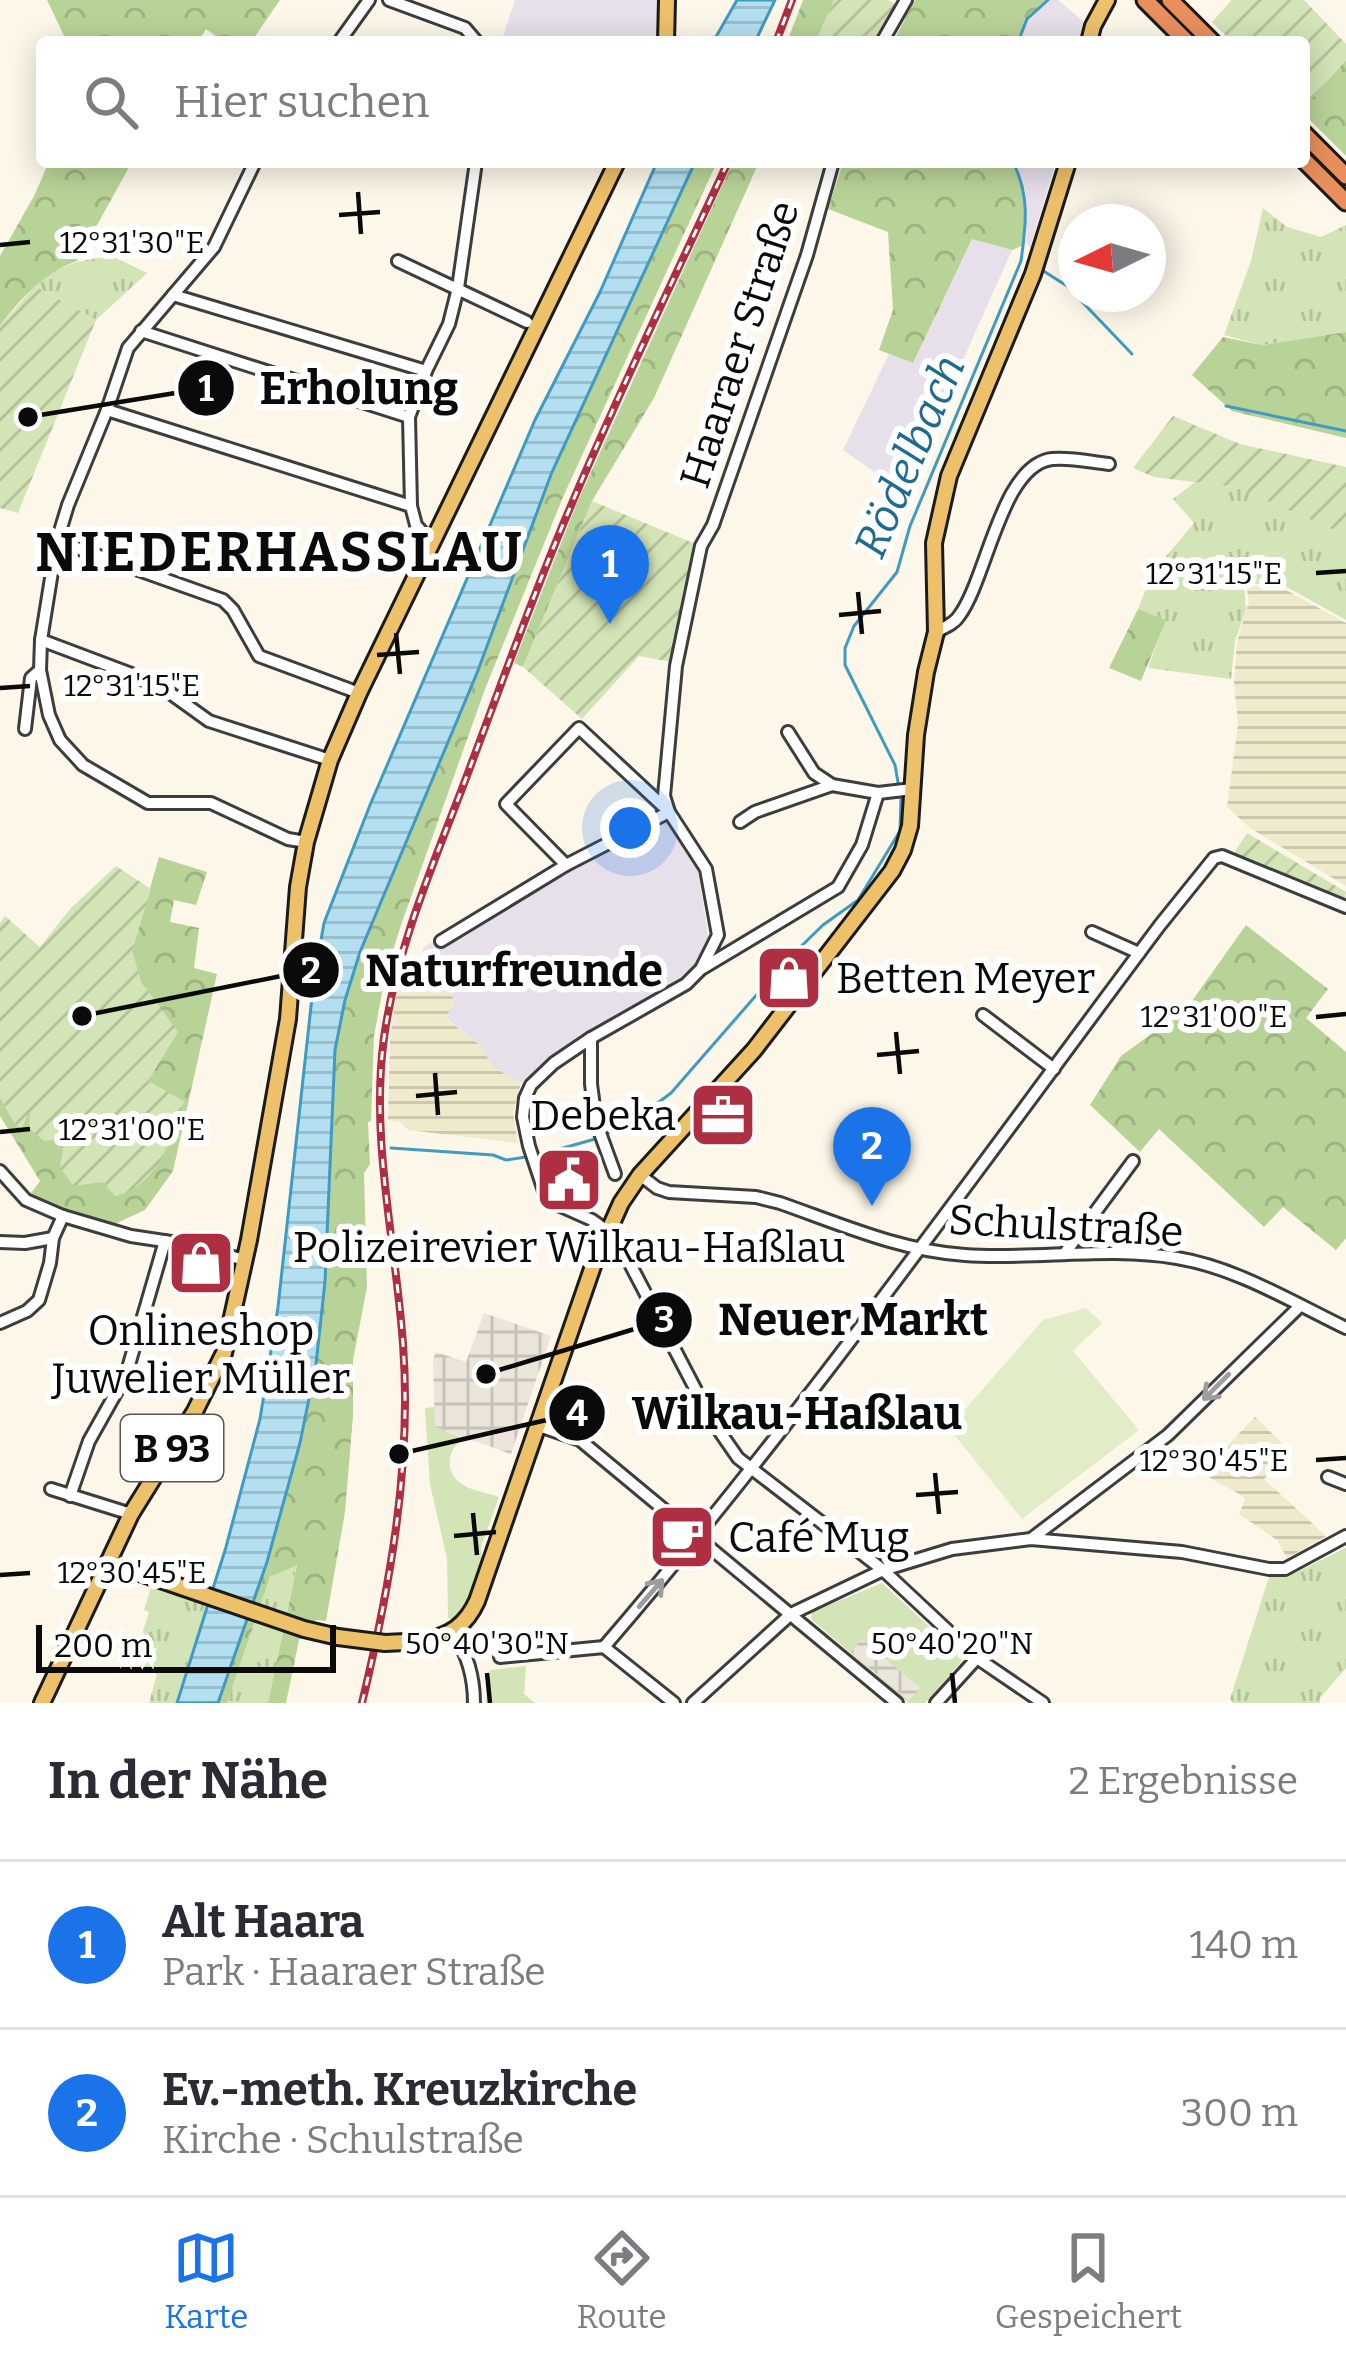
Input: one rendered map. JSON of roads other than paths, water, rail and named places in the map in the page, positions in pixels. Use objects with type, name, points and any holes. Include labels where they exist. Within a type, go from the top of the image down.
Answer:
[{"type":"highway","points":[[1145,0],[1181,36]]},
{"type":"highway","points":[[1170,0],[1206,36]]},
{"type":"highway","points":[[1310,140],[1346,176]]},
{"type":"highway","points":[[1310,166],[1346,202]]},
{"type":"main road","points":[[666,36],[667,0]]},
{"type":"main road","points":[[1090,36],[1107,0]]},
{"type":"main road","name":"B 93","points":[[42,1703],[131,1514],[224,1353],[288,1019],[306,842],[330,760],[614,168]]},
{"type":"main road","points":[[108,1562],[338,1637],[385,1643],[425,1641],[454,1632],[470,1615],[608,1230],[640,1175],[754,1050],[892,872],[903,850],[910,826],[908,790],[916,735],[936,632],[934,542],[949,476],[1033,274],[1065,168]]},
{"type":"street","points":[[343,36],[369,0]]},
{"type":"street","points":[[389,0],[465,28],[472,36]]},
{"type":"street","points":[[885,36],[906,0]]},
{"type":"street","points":[[252,168],[214,247],[128,348],[56,541],[40,670],[49,715],[60,740],[83,765],[148,803],[211,802],[288,839],[306,842]]},
{"type":"street","points":[[433,544],[416,525],[411,506],[409,417],[449,324],[475,168]]},
{"type":"street","name":"Haaraer Straße","points":[[669,812],[664,780],[676,666],[701,546],[789,309],[831,168]]},
{"type":"street","points":[[398,262],[526,322]]},
{"type":"street","points":[[173,295],[426,371]]},
{"type":"street","points":[[140,331],[409,417]]},
{"type":"street","points":[[107,410],[411,506]]},
{"type":"street","points":[[936,632],[957,621],[976,586],[1013,489],[1031,468],[1054,459],[1109,464]]},
{"type":"street","points":[[56,541],[224,600],[259,656],[358,694]]},
{"type":"street","points":[[41,640],[134,674],[170,693],[208,722],[330,760]]},
{"type":"street","points":[[25,729],[31,678],[40,670]]},
{"type":"street","points":[[566,865],[506,804],[579,728],[669,812],[706,869],[718,935],[701,969]]},
{"type":"street","points":[[788,732],[814,772],[832,785]]},
{"type":"street","points":[[740,822],[754,812],[832,785],[882,792],[908,790]]},
{"type":"street","points":[[882,792],[862,845],[838,887],[543,1072],[525,1098],[523,1117],[544,1194],[616,1237],[723,1440],[752,1470],[883,1570],[977,1658],[1043,1703]]},
{"type":"street","points":[[441,941],[566,865],[669,812]]},
{"type":"street","points":[[500,1657],[604,1647],[752,1470],[1214,858],[1346,907]]},
{"type":"street","points":[[1092,932],[1139,952]]},
{"type":"street","points":[[983,1015],[1054,1069]]},
{"type":"street","points":[[591,1038],[597,1126],[615,1174]]},
{"type":"street","points":[[1065,1253],[1133,1161]]},
{"type":"street","points":[[0,1171],[26,1200],[63,1216],[131,1236],[245,1259]]},
{"type":"street","name":"Schulstraße","points":[[640,1175],[669,1192],[780,1203],[920,1251],[969,1256],[1173,1257],[1220,1268],[1346,1328]]},
{"type":"street","points":[[0,1323],[39,1300],[63,1216]]},
{"type":"street","points":[[0,1242],[53,1238]]},
{"type":"street","points":[[70,1496],[89,1441],[126,1376],[165,1241]]},
{"type":"street","points":[[1031,1539],[1168,1435],[1300,1306]]},
{"type":"street","points":[[538,1426],[580,1440],[897,1703]]},
{"type":"street","points":[[1328,1477],[1346,1484]]},
{"type":"street","points":[[51,1490],[131,1514]]},
{"type":"street","points":[[693,1703],[791,1614],[883,1570],[952,1549],[1031,1539],[1182,1552],[1285,1569],[1346,1536]]},
{"type":"street","points":[[454,1632],[468,1660],[474,1703]]},
{"type":"street","points":[[604,1647],[674,1703]]},
{"type":"street","points":[[936,1703],[977,1658]]},
{"type":"water","points":[[737,0],[775,0],[758,36],[716,36]]},
{"type":"water","points":[[654,168],[692,168],[552,472],[477,673],[360,952],[335,1050],[325,1282],[316,1364],[300,1443],[267,1562],[218,1703],[177,1703],[260,1419],[324,923],[535,420],[600,292]]},
{"type":"waterway","name":"Rödelbach","points":[[1020,36],[1027,19],[1048,0]]},
{"type":"waterway","name":"Rödelbach","points":[[899,788],[895,765],[845,665],[845,648],[854,626],[897,572],[910,526],[1021,261],[1024,199],[1016,168]]},
{"type":"waterway","points":[[1042,270],[1067,286],[1132,354]]},
{"type":"waterway","points":[[1226,406],[1346,431]]},
{"type":"waterway","name":"Rödelbach","points":[[604,1135],[671,1093],[786,961],[858,900],[900,831],[901,797]]},
{"type":"waterway","name":"Rödelbach","points":[[535,1156],[595,1139]]},
{"type":"waterway","name":"Rödelbach","points":[[391,1148],[493,1155],[506,1160],[526,1157]]},
{"type":"railway","points":[[778,36],[792,0]]},
{"type":"railway","points":[[362,1703],[390,1570],[404,1435],[403,1344],[380,1114],[390,1002],[420,898],[544,571],[725,168]]},
{"type":"place","name":"Erholung","points":[[28,417]]},
{"type":"place","name":"Alt Haara","points":[[610,624]]},
{"type":"place","name":"Betten Meyer","points":[[789,978]]},
{"type":"place","name":"Naturfreunde","points":[[82,1016]]},
{"type":"place","name":"Debeka","points":[[723,1115]]},
{"type":"place","name":"Polizeirevier Wilkau-Haßlau","points":[[569,1180]]},
{"type":"place","name":"Ev.-meth. Kreuzkirche","points":[[872,1206]]},
{"type":"place","name":"Onlineshop Juwelier Müller","points":[[201,1263]]},
{"type":"place","name":"Neuer Markt","points":[[486,1374]]},
{"type":"place","name":"Wilkau-Haßlau","points":[[399,1454]]},
{"type":"place","name":"Café Mug","points":[[682,1537]]},
{"type":"district","name":"NIEDERHASSLAU","points":[[280,552]]}]
